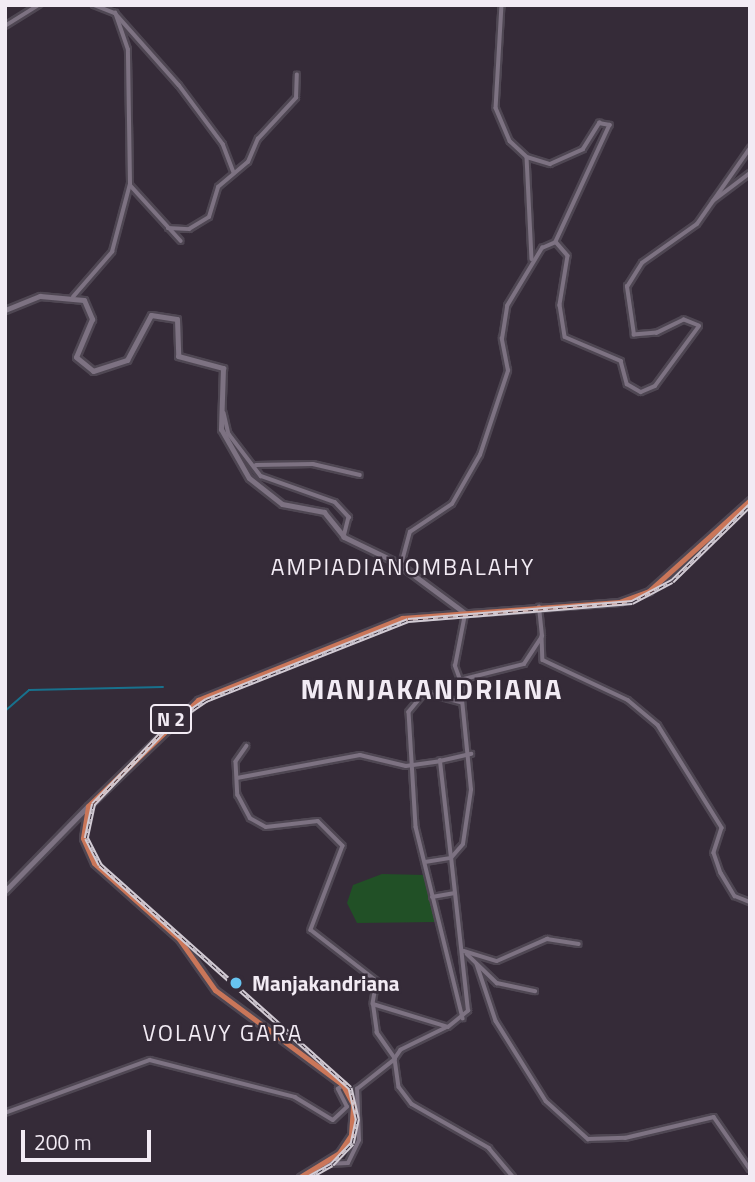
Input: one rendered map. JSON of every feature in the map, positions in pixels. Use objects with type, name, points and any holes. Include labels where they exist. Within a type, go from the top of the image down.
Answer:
[{"type":"main road","name":"N 2","points":[[88,806],[198,700],[402,618],[619,602],[649,591],[750,500]]},
{"type":"main road","points":[[88,806],[83,838],[94,863],[179,939],[215,990],[343,1084],[354,1124],[339,1153],[300,1177]]},
{"type":"street","points":[[5,26],[39,5]]},
{"type":"street","points":[[94,5],[115,13],[187,94],[223,144],[233,173]]},
{"type":"street","points":[[502,5],[498,120],[527,157],[532,261]]},
{"type":"street","points":[[73,297],[112,252],[130,184],[128,50],[115,13]]},
{"type":"street","points":[[168,228],[200,225],[218,187],[296,98],[297,75]]},
{"type":"street","points":[[400,567],[410,532],[452,504],[480,456],[508,371],[502,340],[507,306],[532,261],[556,242],[610,125],[599,123],[588,145],[556,162],[527,157]]},
{"type":"street","points":[[556,242],[569,264],[560,305],[565,337],[621,361],[627,384],[641,392],[654,386],[699,326],[684,320],[657,333],[634,335],[627,287],[642,263],[697,224],[750,148]]},
{"type":"street","points":[[709,204],[750,173]]},
{"type":"street","points":[[130,184],[181,241]]},
{"type":"street","points":[[5,310],[40,296],[73,297],[91,309],[89,329],[76,346],[80,366],[110,369],[127,360],[145,320],[162,315],[181,325],[178,356],[223,368],[229,434],[266,479],[335,502],[349,517],[344,537]]},
{"type":"street","points":[[224,396],[221,429],[249,478],[282,504],[324,512],[344,537],[400,567],[465,613],[455,666],[460,680],[471,754],[469,818],[463,844],[451,858],[424,862]]},
{"type":"street","points":[[249,460],[258,467],[313,464],[360,475]]},
{"type":"street","points":[[539,607],[542,636],[540,654],[550,665],[609,690],[658,725],[722,828],[714,853],[721,873],[736,896],[750,902]]},
{"type":"street","points":[[460,680],[524,664],[542,636]]},
{"type":"street","points":[[463,704],[425,694],[410,704],[412,766],[424,862],[463,1020]]},
{"type":"street","points":[[247,746],[236,762],[237,778],[241,804],[256,823],[318,821],[337,832],[343,855],[310,930],[377,981],[373,1004],[377,1033],[395,1059],[405,1097],[489,1148],[513,1177]]},
{"type":"street","points":[[237,778],[360,755],[412,766],[471,754]]},
{"type":"street","points":[[323,1164],[348,1163],[359,1140],[357,1088],[395,1059],[412,1040],[463,1020],[471,992],[455,893],[440,761]]},
{"type":"street","points":[[5,891],[88,806]]},
{"type":"street","points":[[432,897],[455,893]]},
{"type":"street","points":[[464,951],[497,961],[547,939],[579,944]]},
{"type":"street","points":[[464,951],[497,983],[535,991]]},
{"type":"street","points":[[477,964],[496,1021],[546,1101],[588,1139],[625,1138],[714,1117],[750,1169]]},
{"type":"street","points":[[373,1004],[448,1027]]},
{"type":"street","points":[[5,1113],[150,1060],[295,1097],[333,1120],[347,1107],[338,1089],[343,1084]]},
{"type":"green space","points":[[382,874],[426,875],[436,922],[357,923],[347,903],[353,885]]},
{"type":"waterway","points":[[5,711],[29,690],[163,687]]},
{"type":"railway","points":[[309,1177],[332,1164],[352,1143],[357,1119],[350,1088],[100,865],[86,838],[93,804],[169,725],[206,700],[408,620],[632,602],[672,581],[750,505]]},
{"type":"place","name":"Manjakandriana","points":[[236,983]]},
{"type":"district","name":"AMPIADIANOMBALAHY","points":[[403,567]]},
{"type":"district","name":"MANJAKANDRIANA","points":[[432,689]]},
{"type":"district","name":"VOLAVY GARA","points":[[223,1033]]}]
